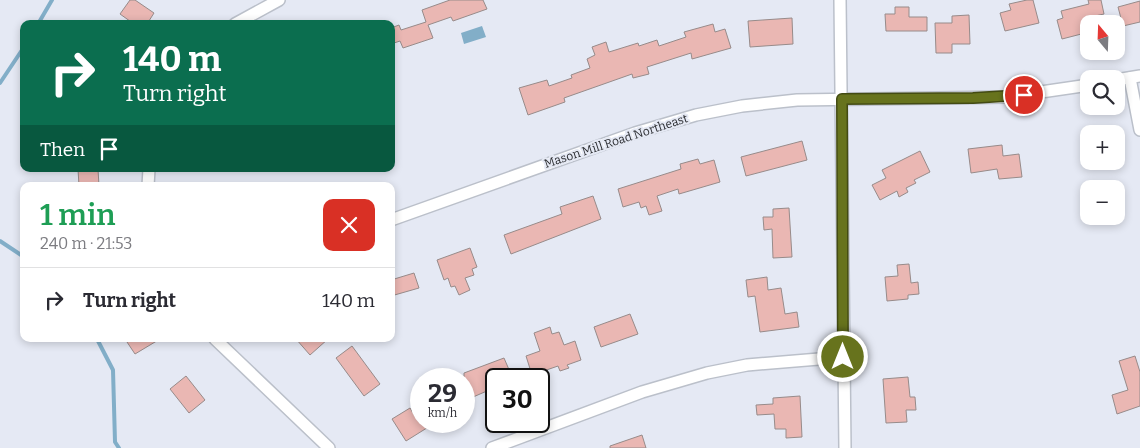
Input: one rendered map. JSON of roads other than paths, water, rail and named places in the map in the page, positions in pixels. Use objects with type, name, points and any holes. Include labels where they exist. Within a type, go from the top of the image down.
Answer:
[{"type":"street","points":[[242,20],[279,0]]},
{"type":"street","points":[[840,0],[845,448]]},
{"type":"street","points":[[1135,77],[1140,130]]},
{"type":"street","name":"Mason Mill Road Northeast","points":[[395,219],[636,133],[696,115],[742,106],[797,100],[998,97],[1080,86]]},
{"type":"street","points":[[218,342],[329,448]]},
{"type":"street","points":[[492,448],[642,392],[707,373],[747,365],[843,357]]},
{"type":"water","points":[[482,26],[486,37],[464,44],[461,33]]},
{"type":"waterway","points":[[40,20],[52,0]]},
{"type":"waterway","points":[[0,83],[20,53]]},
{"type":"waterway","points":[[0,241],[20,254]]},
{"type":"waterway","points":[[99,342],[113,370],[115,442],[119,448]]}]
